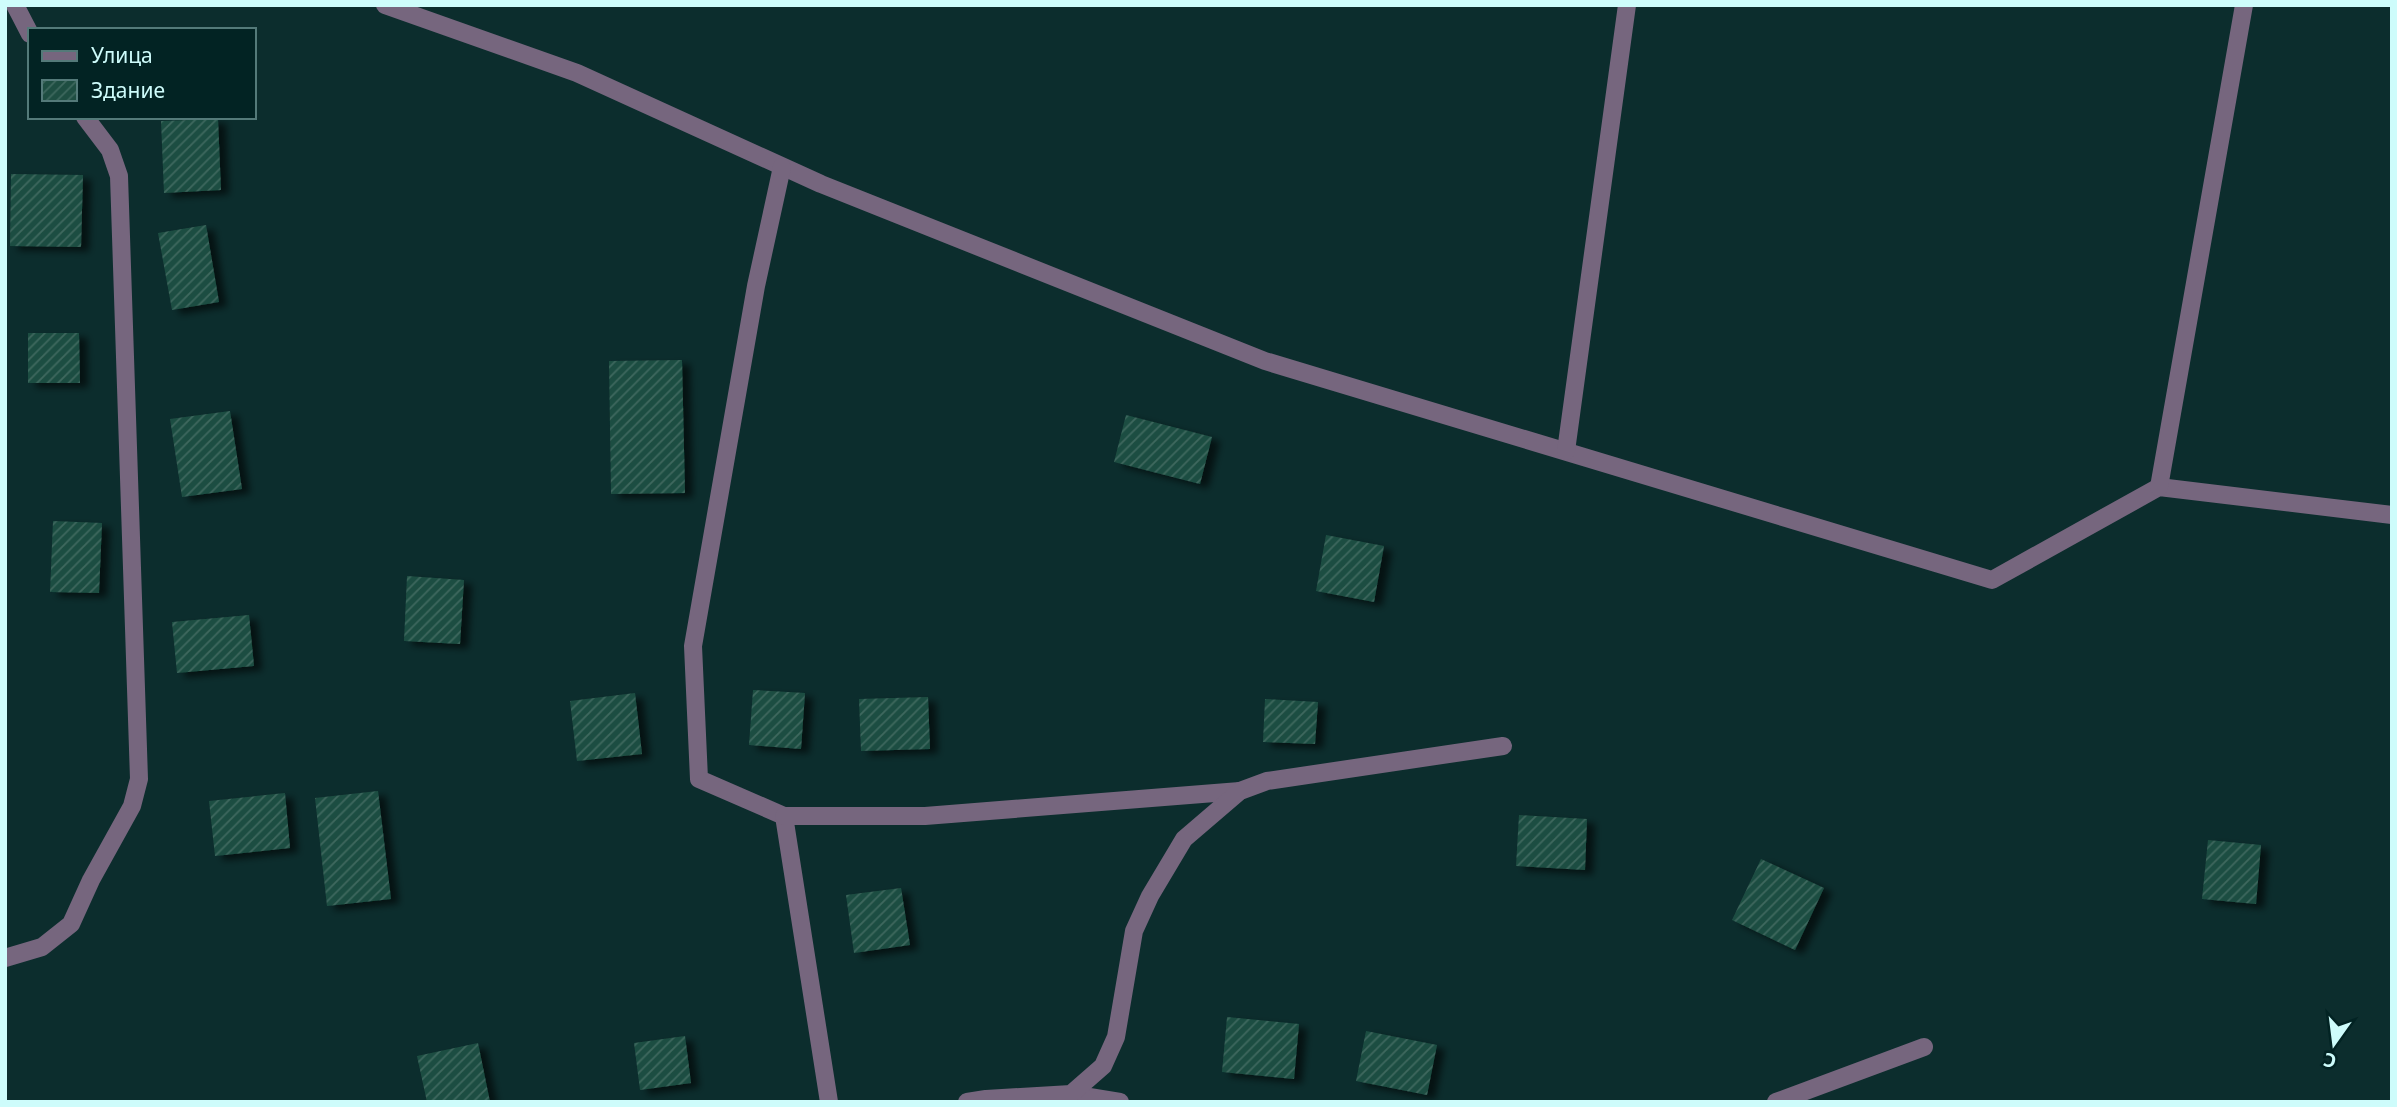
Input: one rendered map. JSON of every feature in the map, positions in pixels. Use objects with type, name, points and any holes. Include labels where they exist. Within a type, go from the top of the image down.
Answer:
[{"type":"street","points":[[15,5],[28,30]]},
{"type":"street","points":[[385,5],[577,73],[834,189],[1265,361],[1992,580],[2159,487],[2392,515]]},
{"type":"street","points":[[1566,452],[1628,5]]},
{"type":"street","points":[[2159,487],[2244,5]]},
{"type":"street","points":[[5,958],[42,947],[71,924],[91,880],[132,806],[139,779],[119,176],[110,150],[87,119]]},
{"type":"street","points":[[782,166],[756,286],[693,646],[699,779],[784,816],[925,816],[1240,791],[1267,781],[1503,746]]},
{"type":"street","points":[[1071,1094],[1103,1066],[1116,1037],[1133,931],[1150,896],[1184,839],[1240,791]]},
{"type":"street","points":[[784,816],[829,1102]]},
{"type":"street","points":[[1776,1102],[1924,1046]]},
{"type":"street","points":[[967,1102],[986,1098],[1071,1094],[1120,1102]]},
{"type":"building","points":[[218,119],[221,190],[164,193],[161,121]]},
{"type":"building","points":[[11,174],[83,175],[81,247],[10,246]]},
{"type":"building","points":[[206,225],[219,302],[172,310],[158,233]]},
{"type":"building","points":[[28,333],[79,333],[80,383],[28,383]]},
{"type":"building","points":[[682,360],[685,493],[611,494],[609,361]]},
{"type":"building","points":[[230,411],[242,489],[182,497],[170,419]]},
{"type":"building","points":[[1126,415],[1212,437],[1200,484],[1114,462]]},
{"type":"building","points":[[53,521],[102,523],[99,593],[50,592]]},
{"type":"building","points":[[1326,535],[1384,546],[1374,602],[1316,591]]},
{"type":"building","points":[[407,576],[464,580],[460,644],[404,641]]},
{"type":"building","points":[[249,615],[254,666],[177,673],[172,622]]},
{"type":"building","points":[[753,690],[805,693],[801,749],[749,745]]},
{"type":"building","points":[[635,693],[642,754],[577,761],[570,701]]},
{"type":"building","points":[[928,697],[930,749],[861,751],[859,699]]},
{"type":"building","points":[[1265,699],[1318,702],[1315,744],[1263,742]]},
{"type":"building","points":[[378,791],[391,899],[327,906],[315,798]]},
{"type":"building","points":[[285,793],[290,848],[215,856],[209,801]]},
{"type":"building","points":[[1519,815],[1587,819],[1585,870],[1516,866]]},
{"type":"building","points":[[2208,840],[2261,845],[2256,904],[2202,899]]},
{"type":"building","points":[[1761,859],[1824,888],[1795,950],[1732,920]]},
{"type":"building","points":[[901,888],[910,945],[854,953],[846,895]]},
{"type":"building","points":[[1227,1017],[1299,1024],[1294,1079],[1222,1072]]},
{"type":"building","points":[[1366,1031],[1437,1045],[1427,1095],[1356,1081]]},
{"type":"building","points":[[685,1036],[691,1083],[640,1090],[634,1043]]},
{"type":"building","points":[[478,1043],[490,1102],[427,1102],[417,1056]]}]
